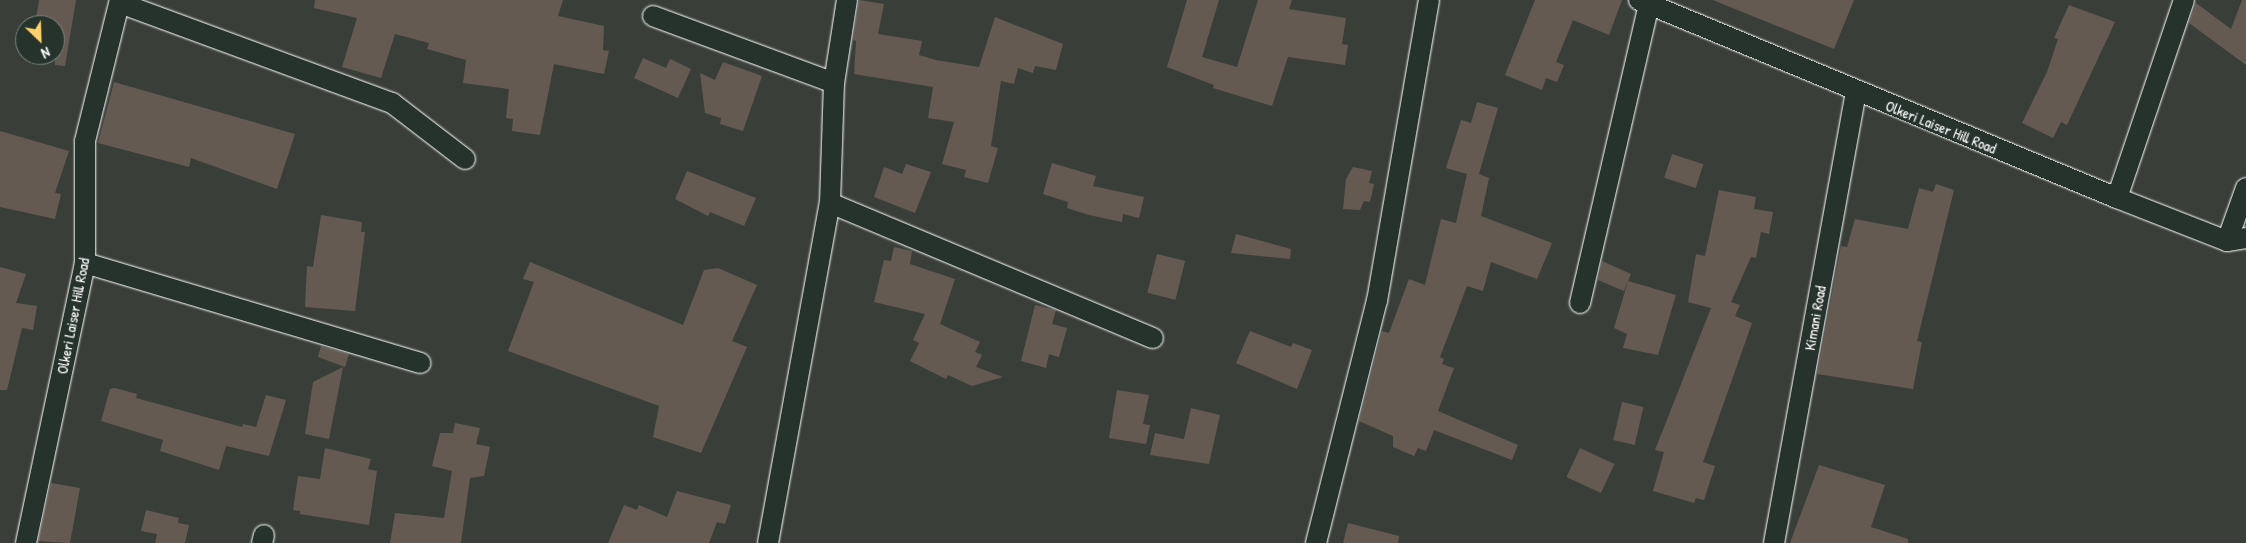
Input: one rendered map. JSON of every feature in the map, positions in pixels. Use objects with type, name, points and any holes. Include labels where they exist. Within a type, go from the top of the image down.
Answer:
[{"type":"street","points":[[768,543],[830,203],[834,83],[846,0]]},
{"type":"street","points":[[1316,543],[1377,301],[1429,0]]},
{"type":"street","points":[[2117,198],[2184,0]]},
{"type":"street","points":[[120,2],[392,103],[465,159]]},
{"type":"street","name":"Olkeri Laiser Hill Road","points":[[26,543],[85,264],[85,141],[120,2]]},
{"type":"street","points":[[1580,303],[1644,2]]},
{"type":"street","name":"Olkeri Laiser Hill Road","points":[[1644,2],[1856,92],[2117,198],[2237,239]]},
{"type":"street","points":[[654,16],[834,83]]},
{"type":"street","name":"Kimani Road","points":[[1774,543],[1856,92]]},
{"type":"street","points":[[2237,239],[2246,188]]},
{"type":"street","points":[[830,203],[1153,338]]},
{"type":"street","points":[[85,264],[420,363]]},
{"type":"building","points":[[39,0],[76,0],[65,66],[55,65],[65,65],[65,15],[37,15]]},
{"type":"building","points":[[315,0],[563,0],[558,16],[604,26],[603,50],[609,51],[604,74],[554,64],[540,135],[512,131],[513,119],[506,118],[509,89],[463,83],[466,60],[427,49],[429,43],[395,34],[381,78],[342,67],[357,18],[314,8]]},
{"type":"building","points":[[859,0],[884,4],[878,34],[922,41],[919,55],[936,60],[979,67],[995,17],[1063,44],[1056,70],[1035,66],[1033,73],[1018,68],[1014,84],[1001,81],[991,146],[998,148],[988,183],[964,177],[966,170],[942,164],[954,122],[928,118],[933,87],[854,74],[856,41],[853,40]]},
{"type":"building","points":[[1187,0],[1219,0],[1202,57],[1237,67],[1258,0],[1292,0],[1289,9],[1346,18],[1342,44],[1348,45],[1345,65],[1288,57],[1272,106],[1213,88],[1214,85],[1167,67]]},
{"type":"building","points":[[1535,0],[1622,0],[1609,35],[1573,20],[1556,62],[1564,65],[1557,82],[1546,78],[1542,90],[1505,75]]},
{"type":"building","points":[[1713,0],[1854,0],[1834,49]]},
{"type":"building","points":[[2242,0],[2246,0],[2246,65],[2189,23],[2196,3],[2231,29]]},
{"type":"building","points":[[2069,5],[2115,22],[2067,125],[2061,122],[2053,138],[2022,123],[2047,72],[2058,39],[2054,38]]},
{"type":"building","points":[[643,58],[666,68],[670,59],[691,69],[678,98],[634,78]]},
{"type":"building","points":[[723,62],[762,76],[743,131],[720,124],[721,118],[705,113],[700,73],[715,80]]},
{"type":"building","points":[[114,82],[295,134],[277,189],[191,158],[189,167],[98,143]]},
{"type":"building","points":[[1477,102],[1498,108],[1479,174],[1489,178],[1481,216],[1552,243],[1537,279],[1491,262],[1483,291],[1467,286],[1440,357],[1444,359],[1442,364],[1454,368],[1438,411],[1518,445],[1512,460],[1434,430],[1426,451],[1418,448],[1414,456],[1393,447],[1393,436],[1359,421],[1382,331],[1389,333],[1409,279],[1425,285],[1441,219],[1456,223],[1467,174],[1446,168],[1461,120],[1471,123]]},
{"type":"building","points":[[0,131],[69,151],[55,193],[61,194],[55,219],[0,207]]},
{"type":"building","points":[[1672,154],[1703,164],[1696,188],[1664,178]]},
{"type":"building","points":[[1052,163],[1096,176],[1093,186],[1144,197],[1139,218],[1123,214],[1122,222],[1089,215],[1067,208],[1068,202],[1043,194]]},
{"type":"building","points":[[906,164],[931,172],[915,213],[874,197],[884,167],[902,174]]},
{"type":"building","points":[[1353,167],[1372,171],[1369,183],[1374,184],[1370,202],[1364,201],[1360,210],[1343,209],[1346,179]]},
{"type":"building","points":[[687,171],[756,198],[744,226],[710,212],[708,216],[675,199]]},
{"type":"building","points":[[1936,184],[1954,190],[1917,341],[1922,342],[1913,389],[1817,374],[1841,246],[1847,247],[1855,219],[1908,229],[1919,188],[1933,192]]},
{"type":"building","points":[[1719,190],[1756,197],[1754,209],[1773,212],[1769,234],[1761,232],[1756,258],[1751,257],[1731,302],[1740,305],[1735,316],[1752,323],[1703,462],[1715,466],[1704,500],[1696,498],[1694,503],[1653,491],[1664,452],[1655,450],[1711,308],[1688,302],[1696,254],[1705,256]]},
{"type":"building","points":[[321,215],[362,222],[361,232],[365,232],[355,311],[305,307],[307,266],[313,267]]},
{"type":"building","points":[[1236,234],[1291,249],[1290,259],[1231,253]]},
{"type":"building","points":[[894,247],[912,251],[910,264],[955,279],[940,324],[980,342],[975,352],[982,355],[976,367],[1003,377],[972,386],[948,375],[946,379],[910,361],[919,343],[913,340],[925,314],[874,302],[884,260],[891,261]]},
{"type":"building","points":[[1157,254],[1185,261],[1175,300],[1147,293]]},
{"type":"building","points":[[1602,261],[1631,274],[1624,291],[1598,280]]},
{"type":"building","points":[[530,262],[683,325],[704,270],[718,268],[757,285],[732,341],[747,347],[701,453],[653,437],[659,406],[508,351],[534,282],[523,279]]},
{"type":"building","points":[[0,267],[26,274],[16,303],[37,306],[33,330],[22,328],[7,390],[0,390]]},
{"type":"building","points":[[1628,281],[1676,295],[1658,355],[1623,348],[1627,334],[1614,328]]},
{"type":"building","points":[[1035,305],[1056,310],[1052,324],[1067,328],[1059,357],[1049,354],[1046,368],[1021,361]]},
{"type":"building","points":[[1250,331],[1291,347],[1293,343],[1312,350],[1297,389],[1236,363]]},
{"type":"building","points":[[321,346],[349,354],[345,367],[318,357]]},
{"type":"building","points":[[343,367],[329,439],[305,434],[313,382]]},
{"type":"building","points":[[115,388],[137,394],[136,398],[242,427],[243,424],[256,427],[266,395],[286,400],[269,456],[226,446],[219,470],[160,451],[163,440],[101,421],[110,389]]},
{"type":"building","points":[[1117,390],[1149,395],[1143,424],[1150,425],[1146,444],[1109,438]]},
{"type":"building","points":[[1622,402],[1643,407],[1635,445],[1613,440]]},
{"type":"building","points":[[1191,408],[1220,415],[1209,464],[1150,455],[1155,433],[1184,439]]},
{"type":"building","points":[[455,423],[480,428],[476,444],[490,447],[484,476],[470,478],[461,543],[390,543],[395,513],[444,518],[452,471],[432,466],[440,433],[453,433]]},
{"type":"building","points":[[325,448],[371,459],[368,469],[377,471],[369,525],[300,514],[300,511],[293,510],[298,476],[320,479]]},
{"type":"building","points":[[1580,448],[1614,464],[1601,493],[1566,477]]},
{"type":"building","points":[[1819,465],[1885,485],[1871,527],[1908,539],[1908,543],[1790,543]]},
{"type":"building","points":[[51,483],[80,488],[70,543],[38,541]]},
{"type":"building","points":[[677,491],[731,505],[725,524],[717,522],[709,543],[608,543],[624,505],[637,510],[639,505],[667,517]]},
{"type":"building","points":[[146,510],[179,518],[178,523],[189,525],[185,543],[155,543],[157,534],[141,531]]},
{"type":"building","points":[[1348,523],[1399,536],[1398,543],[1343,543]]}]
